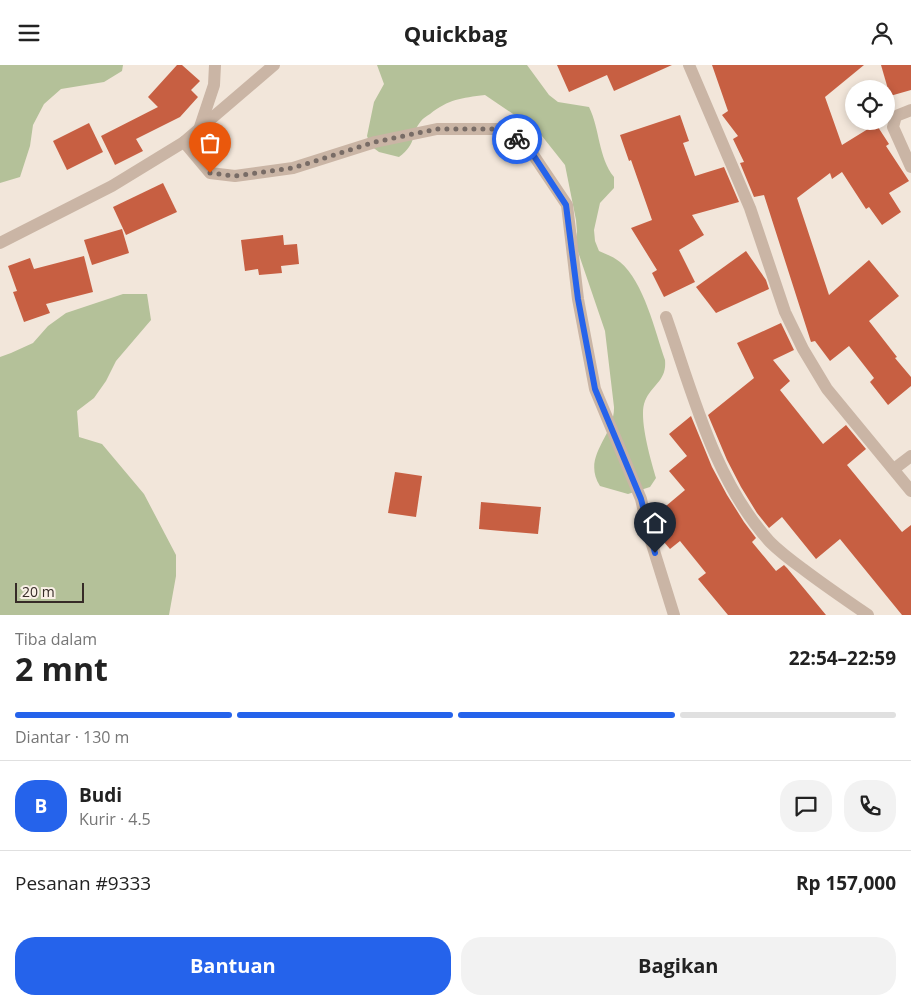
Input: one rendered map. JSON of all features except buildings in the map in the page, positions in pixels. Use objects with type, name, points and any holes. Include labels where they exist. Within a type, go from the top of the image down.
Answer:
[{"type":"street","points":[[199,129],[214,85],[215,65]]},
{"type":"street","points":[[0,243],[112,186],[184,142],[274,65]]},
{"type":"street","points":[[689,65],[750,208],[785,312],[803,349],[827,389],[911,491]]},
{"type":"street","points":[[911,109],[896,117],[892,127],[911,167]]},
{"type":"street","points":[[184,142],[210,173],[235,176],[293,168],[375,142],[437,129],[501,129],[528,147],[566,205],[578,299],[595,389],[641,499],[650,538],[674,615]]},
{"type":"street","points":[[666,317],[714,453],[750,518],[772,544],[792,561],[826,587],[868,615]]},
{"type":"street","points":[[894,469],[911,455]]},
{"type":"green space","points":[[0,65],[123,65],[122,71],[104,82],[61,89],[44,104],[33,125],[30,146],[20,177],[0,183]]},
{"type":"green space","points":[[377,65],[527,65],[549,95],[558,102],[589,107],[605,161],[614,177],[614,188],[600,203],[594,230],[595,241],[599,251],[620,262],[636,282],[648,308],[665,360],[664,373],[648,395],[643,408],[646,439],[656,478],[650,487],[628,494],[600,486],[595,475],[596,455],[610,427],[614,407],[605,331],[575,243],[577,232],[576,220],[565,165],[538,131],[485,95],[449,102],[425,117],[418,126],[409,147],[399,157],[379,152],[371,146],[367,136],[374,102],[384,84]]},
{"type":"green space","points":[[123,294],[147,294],[151,320],[116,361],[106,381],[94,398],[77,411],[79,437],[102,444],[144,494],[176,555],[176,576],[169,615],[0,615],[0,357],[33,343],[48,326],[66,313]]},
{"type":"way so far","points":[[210,173],[235,176],[293,168],[375,142],[437,129],[501,129],[517,139]]},
{"type":"route","points":[[517,139],[528,147],[566,205],[578,299],[595,389],[641,499],[655,553]]}]
